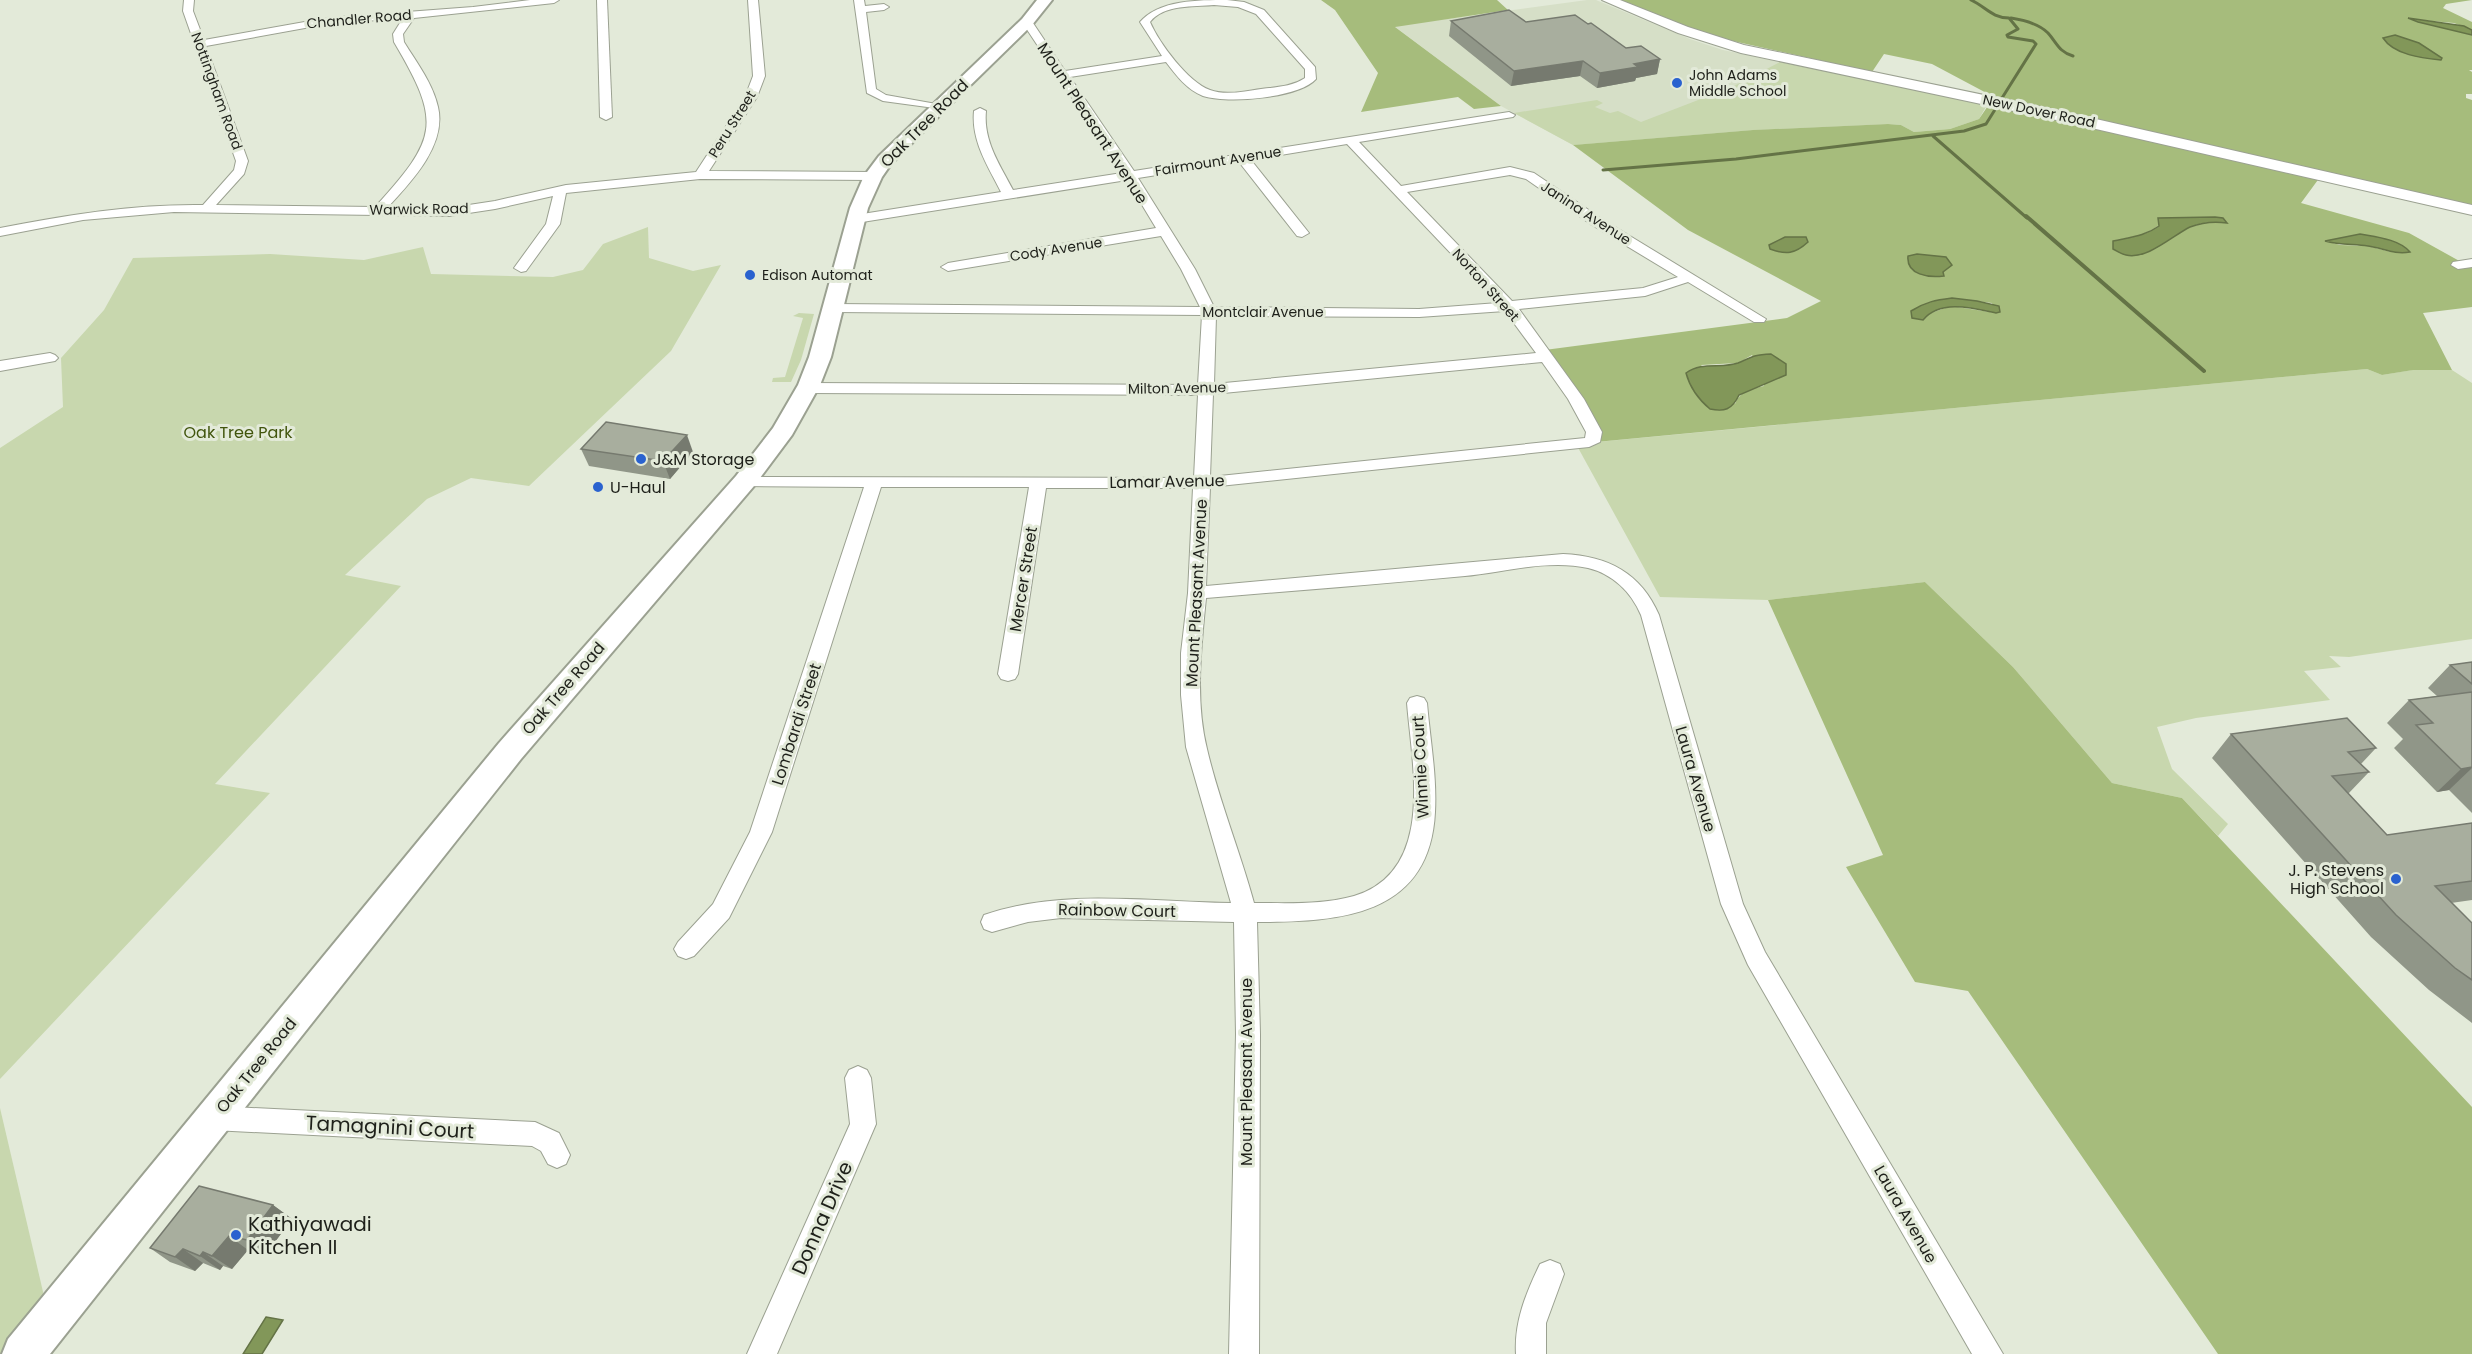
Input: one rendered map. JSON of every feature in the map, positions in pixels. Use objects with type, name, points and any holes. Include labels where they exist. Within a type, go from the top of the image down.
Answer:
[{"type":"main road","name":"Oak Tree Road","points":[[23,1354],[510,751],[745,481],[784,430],[808,388],[820,357],[856,219],[864,192],[873,176],[885,160],[1027,22],[1045,0]]},
{"type":"street","name":"Nottingham Road","points":[[189,0],[188,11],[242,160],[240,171],[208,206]]},
{"type":"street","name":"Chandler Road","points":[[200,44],[327,21],[473,10],[554,0]]},
{"type":"street","points":[[602,0],[606,117]]},
{"type":"street","name":"Peru Street","points":[[700,175],[751,97],[759,76],[753,0]]},
{"type":"street","name":"New Dover Road","points":[[1610,0],[1683,30],[1741,49],[2050,114],[2472,210]]},
{"type":"street","points":[[1213,1],[1240,4],[1260,12],[1311,69],[1310,79],[1290,88],[1237,96],[1219,96],[1192,87],[1145,25],[1146,19],[1153,13],[1165,9],[1213,1]]},
{"type":"street","points":[[884,7],[860,4],[871,92],[883,98],[938,107]]},
{"type":"street","points":[[378,211],[405,182],[418,162],[432,132],[434,118],[426,90],[399,42],[398,34],[411,14]]},
{"type":"street","name":"Mount Pleasant Avenue","points":[[1027,22],[1130,175],[1188,269],[1209,311],[1197,593],[1191,663],[1196,747],[1210,802],[1232,862],[1245,913],[1248,1034],[1244,1354]]},
{"type":"street","points":[[1061,75],[1168,58]]},
{"type":"street","points":[[980,111],[979,134],[1009,195]]},
{"type":"street","name":"Fairmount Avenue","points":[[856,219],[1509,115]]},
{"type":"street","name":"Norton Street","points":[[1350,140],[1509,306],[1576,399],[1594,432],[1594,440],[1551,446]]},
{"type":"street","points":[[1242,157],[1302,233]]},
{"type":"street","name":"Janina Avenue","points":[[1398,190],[1502,172],[1521,172],[1688,278],[1759,319]]},
{"type":"street","name":"Warwick Road","points":[[0,232],[110,213],[208,206],[449,212],[609,182],[700,175],[873,176]]},
{"type":"street","points":[[521,268],[553,224],[560,191]]},
{"type":"street","name":"Cody Avenue","points":[[948,267],[1164,231]]},
{"type":"street","name":"Montclair Avenue","points":[[834,308],[1419,313],[1645,292],[1688,278]]},
{"type":"street","name":"Milton Avenue","points":[[808,388],[1204,390],[1545,357]]},
{"type":"street","points":[[0,366],[50,358]]},
{"type":"street","name":"Lamar Avenue","points":[[745,481],[1201,483],[1551,446]]},
{"type":"street","name":"Lombardi Street","points":[[686,949],[721,911],[761,831],[874,483]]},
{"type":"street","name":"Mercer Street","points":[[1008,674],[1038,483]]},
{"type":"street","name":"Laura Avenue","points":[[1197,593],[1480,569],[1561,559],[1593,563],[1624,578],[1632,585],[1646,604],[1650,615],[1732,904],[1756,958],[1988,1354]]},
{"type":"street","name":"Winnie Court","points":[[1245,913],[1305,911],[1361,903],[1383,891],[1401,876],[1418,848],[1425,818],[1417,703]]},
{"type":"street","name":"Rainbow Court","points":[[992,922],[1021,912],[1054,908],[1245,913]]},
{"type":"street","name":"Donna Drive","points":[[762,1354],[863,1124],[858,1078]]},
{"type":"street","name":"Tamagnini Court","points":[[213,1119],[535,1134],[550,1142],[557,1155]]},
{"type":"street","points":[[1531,1354],[1529,1344],[1537,1301],[1550,1274]]},
{"type":"shaded area","points":[[1321,0],[1497,0],[1508,10],[1395,27],[1501,106],[1474,109],[1458,97],[1361,112],[1378,73],[1335,10]]},
{"type":"shaded area","name":"John Adams Middle School","points":[[1596,0],[1690,39],[1723,50],[1780,62],[1888,124],[1753,130],[1573,145],[1501,106],[1394,26]]},
{"type":"shaded area","points":[[1619,0],[2472,0],[2446,4],[2443,8],[2472,22],[2472,30],[2454,23],[2409,19],[2472,35],[2472,70],[2469,70],[2472,72],[2472,94],[2466,94],[2466,98],[2472,100],[2472,206],[2323,173],[2301,203],[2409,233],[2472,268],[2472,307],[2423,313],[2452,370],[2413,370],[2382,375],[2367,369],[1596,442],[1537,351],[1787,318],[1821,301],[1688,230],[1573,145],[1753,130],[1888,124],[1901,125],[1914,132],[1950,129],[1979,119],[1994,97],[1932,64],[1884,54],[1872,72],[1706,35]],"holes":[[[2215,217],[2223,218],[2226,222],[2211,221],[2190,227],[2151,250],[2113,241],[2148,232],[2159,225],[2158,219]],[[2360,234],[2382,238],[2391,252],[2368,246],[2340,245],[2326,241]],[[1952,298],[1992,303],[1996,313],[1951,306],[1928,314]],[[1752,355],[1764,386],[1743,393],[1735,404],[1701,365],[1738,363]]]},
{"type":"shaded area","points":[[2408,18],[2464,26],[2472,30],[2472,35],[2418,22]]},
{"type":"shaded area","points":[[2395,35],[2419,43],[2442,58],[2441,60],[2401,52],[2383,38]]},
{"type":"shaded area","points":[[2158,218],[2223,218],[2227,223],[2208,222],[2190,227],[2142,254],[2126,255],[2113,249],[2113,241],[2143,234],[2159,226]]},
{"type":"shaded area","points":[[2360,234],[2394,241],[2410,252],[2394,252],[2368,246],[2325,241]]},
{"type":"shaded area","points":[[1785,237],[1806,237],[1808,242],[1790,252],[1770,249],[1769,245]]},
{"type":"shaded area","points":[[1917,254],[1946,257],[1952,265],[1943,272],[1944,276],[1925,276],[1915,271],[1908,262],[1908,256]]},
{"type":"shaded area","points":[[1952,298],[1999,306],[2000,312],[1967,307],[1948,307],[1930,313],[1923,320],[1912,318],[1911,311],[1921,305]]},
{"type":"shaded area","points":[[1771,354],[1786,364],[1786,375],[1739,395],[1730,407],[1723,410],[1710,409],[1698,397],[1686,373],[1698,367],[1732,365],[1754,356]]},
{"type":"shaded area","points":[[1925,582],[2013,667],[2112,783],[2182,798],[2472,1107],[2472,1354],[2218,1354],[1968,991],[1915,982],[1846,867],[1883,855],[1768,600]]},
{"type":"shaded area","points":[[266,1317],[283,1320],[262,1354],[243,1354]]},
{"type":"green space","points":[[1780,62],[1987,105],[1979,119],[1950,129],[1914,132],[1901,125],[1888,124],[1753,130],[1573,145],[1514,113],[1597,100],[1603,103],[1595,107],[1610,113],[1618,111],[1641,122],[1732,87]]},
{"type":"green space","name":"Oak Tree Park","points":[[648,227],[649,258],[693,271],[721,265],[671,351],[529,486],[471,478],[427,499],[345,575],[401,586],[215,784],[270,793],[0,1079],[0,448],[63,407],[61,358],[104,310],[133,258],[270,254],[364,260],[423,247],[431,274],[553,277],[583,270],[603,244]]},
{"type":"green space","points":[[799,313],[814,314],[801,360],[791,382],[772,382],[773,378],[785,377],[803,318],[793,316]]},
{"type":"green space","points":[[2367,369],[2382,375],[2412,370],[2452,370],[2472,383],[2472,639],[2349,657],[2329,656],[2341,667],[2304,671],[2330,700],[2196,718],[2157,727],[2172,769],[2228,824],[2218,836],[2182,798],[2112,783],[2013,667],[1925,582],[1768,600],[1660,597],[1576,444]]},
{"type":"green space","points":[[0,1108],[44,1296],[16,1354],[0,1354]]},
{"type":"building","points":[[1509,10],[1526,22],[1575,15],[1588,24],[1591,23],[1626,48],[1641,46],[1660,59],[1634,64],[1638,67],[1600,73],[1583,61],[1514,71],[1451,21]]},
{"type":"building","points":[[606,422],[687,435],[663,461],[581,449]]},
{"type":"building","points":[[2472,662],[2472,684],[2450,665]]},
{"type":"building","points":[[2472,692],[2472,767],[2461,769],[2416,725],[2433,723],[2409,700]]},
{"type":"building","points":[[2347,718],[2376,748],[2348,752],[2369,772],[2332,776],[2387,835],[2472,823],[2472,881],[2435,886],[2472,923],[2472,980],[2455,968],[2396,915],[2231,734]]},
{"type":"building","points":[[199,1186],[273,1205],[247,1240],[229,1236],[212,1256],[203,1252],[200,1256],[183,1249],[175,1257],[150,1248]]},
{"type":"waterway","points":[[1971,0],[1993,14],[2009,18],[2018,29],[2007,35],[2008,37],[2033,41],[2036,44],[2002,98]]},
{"type":"waterway","points":[[2011,18],[2040,27],[2048,33],[2061,50],[2073,56]]},
{"type":"waterway","points":[[1603,170],[1736,159],[1964,131],[1986,124],[1996,108]]},
{"type":"waterway","points":[[1933,136],[2027,218]]},
{"type":"waterway","points":[[2026,216],[2204,371]]},
{"type":"place","name":"John Adams Middle School","points":[[1677,83]]},
{"type":"place","name":"Edison Automat","points":[[750,275]]},
{"type":"place","name":"J&M Storage","points":[[641,459]]},
{"type":"place","name":"U-Haul","points":[[598,487]]},
{"type":"place","name":"J. P. Stevens High School","points":[[2396,879]]},
{"type":"place","name":"Kathiyawadi Kitchen II","points":[[236,1235]]}]
